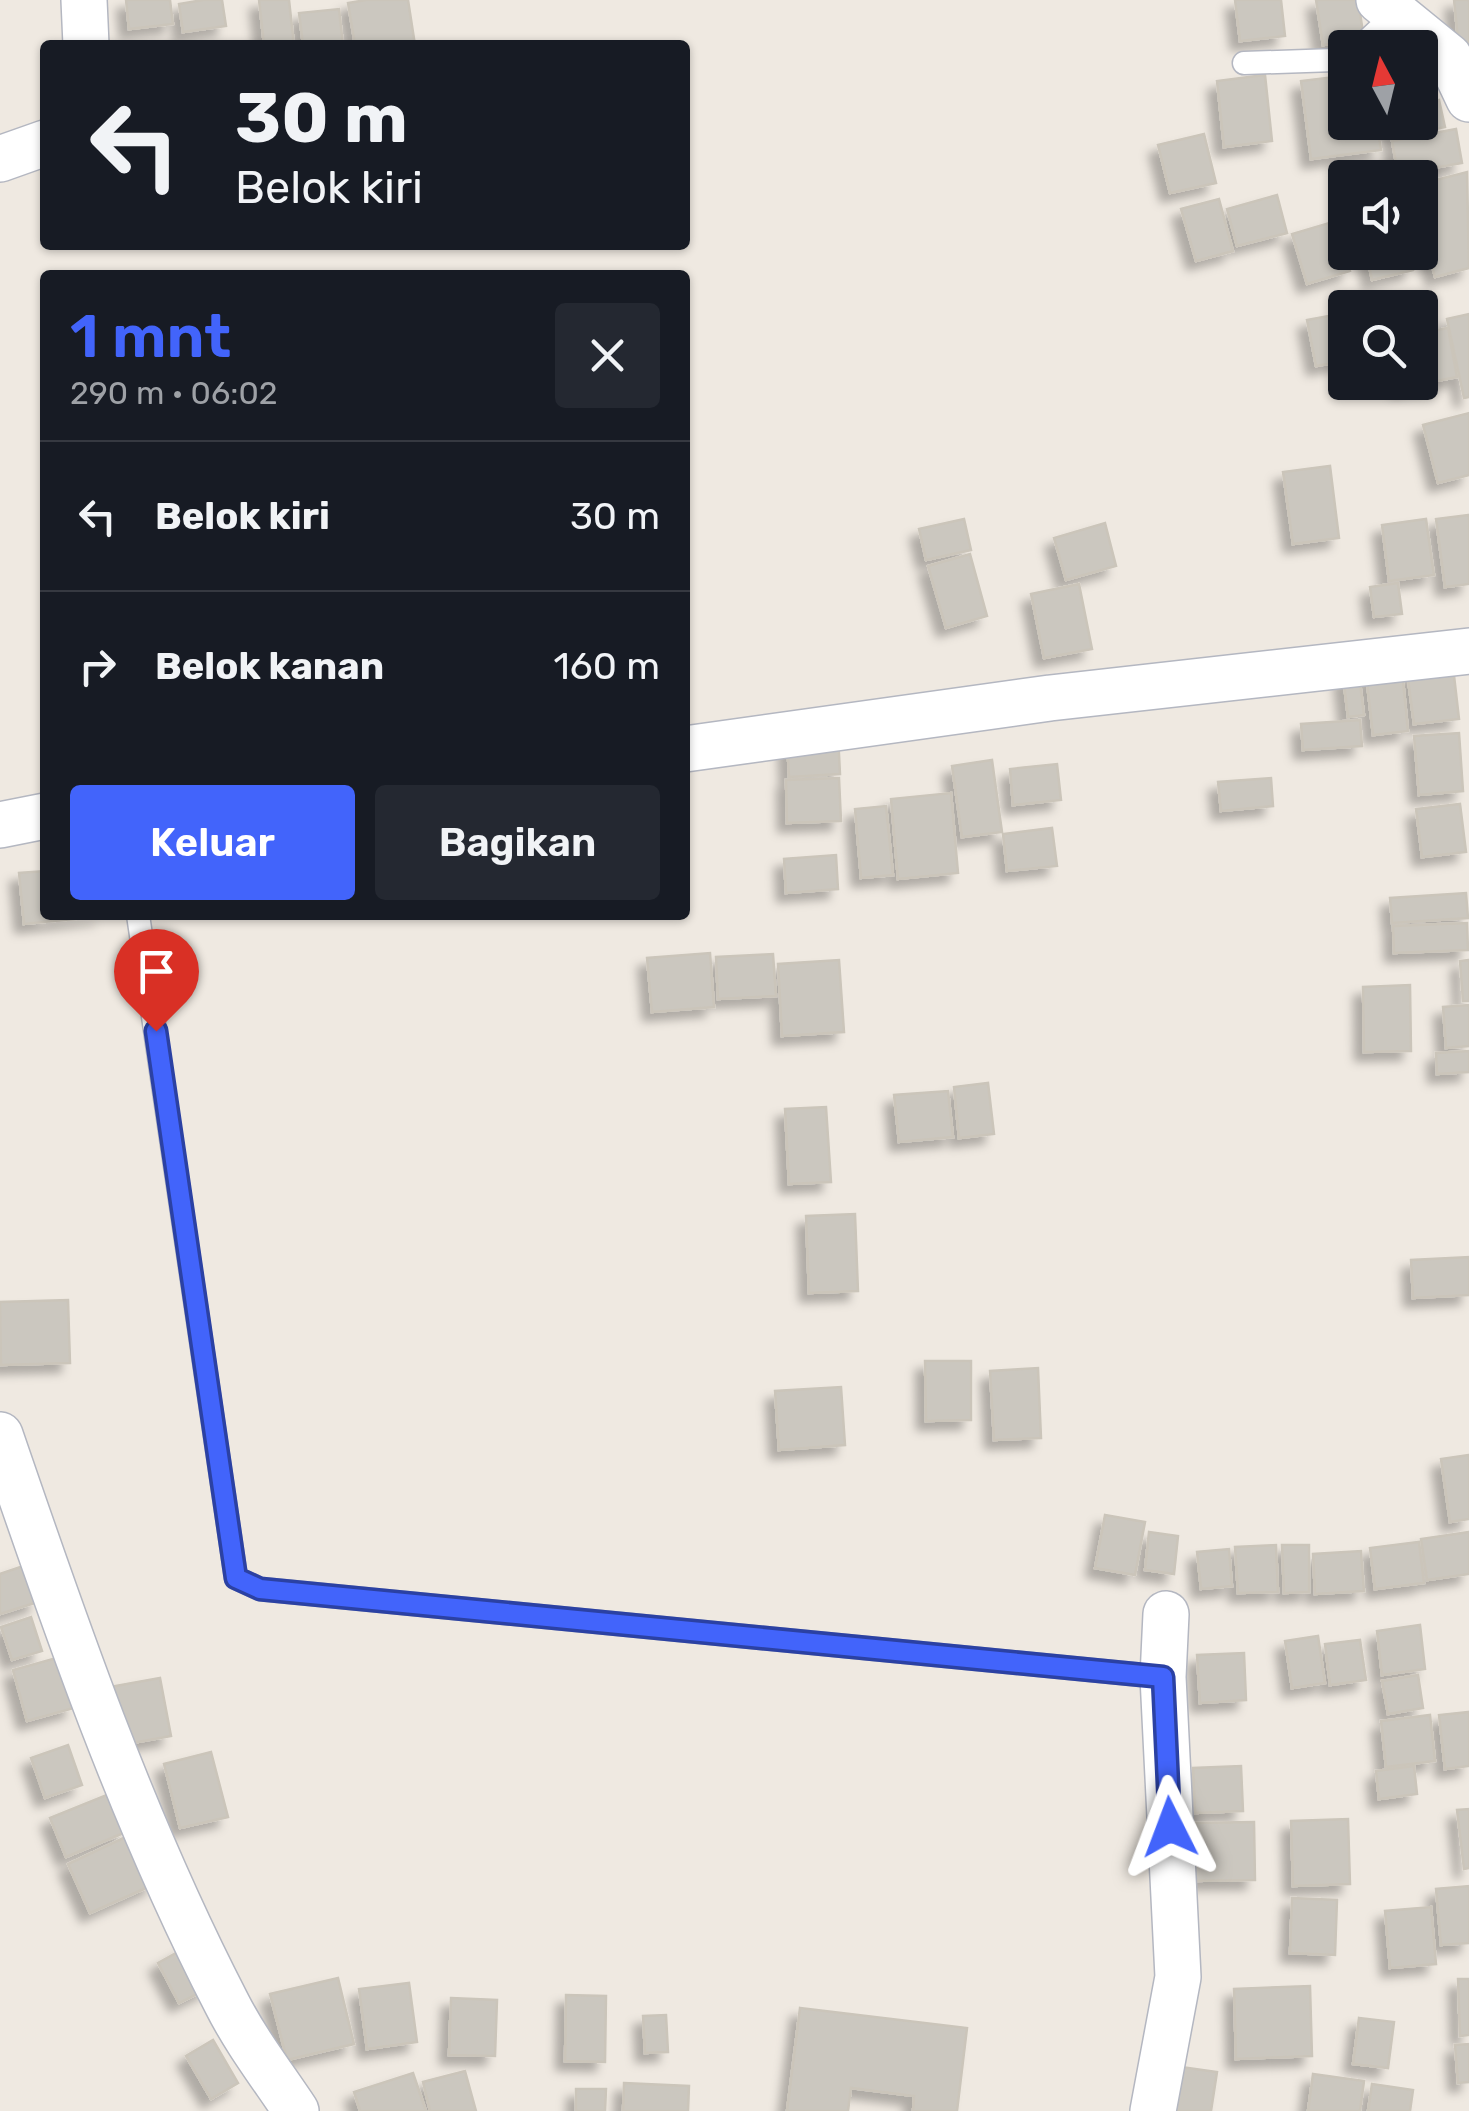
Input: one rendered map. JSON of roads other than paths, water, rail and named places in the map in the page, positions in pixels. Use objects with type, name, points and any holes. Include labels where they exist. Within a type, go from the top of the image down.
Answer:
[{"type":"street","points":[[84,0],[86,40]]},
{"type":"street","points":[[1387,8],[1449,57],[1469,99]]},
{"type":"street","points":[[0,159],[40,145]]},
{"type":"street","points":[[690,748],[1050,698],[1469,651]]},
{"type":"street","points":[[0,825],[40,817]]},
{"type":"street","points":[[0,1435],[123,1781],[227,2004],[296,2111]]},
{"type":"street","points":[[1152,2111],[1178,1977],[1163,1677],[1166,1614]]},
{"type":"lane","points":[[1244,63],[1328,60]]},
{"type":"lane","points":[[139,920],[236,1578],[260,1589],[1163,1677]]}]
